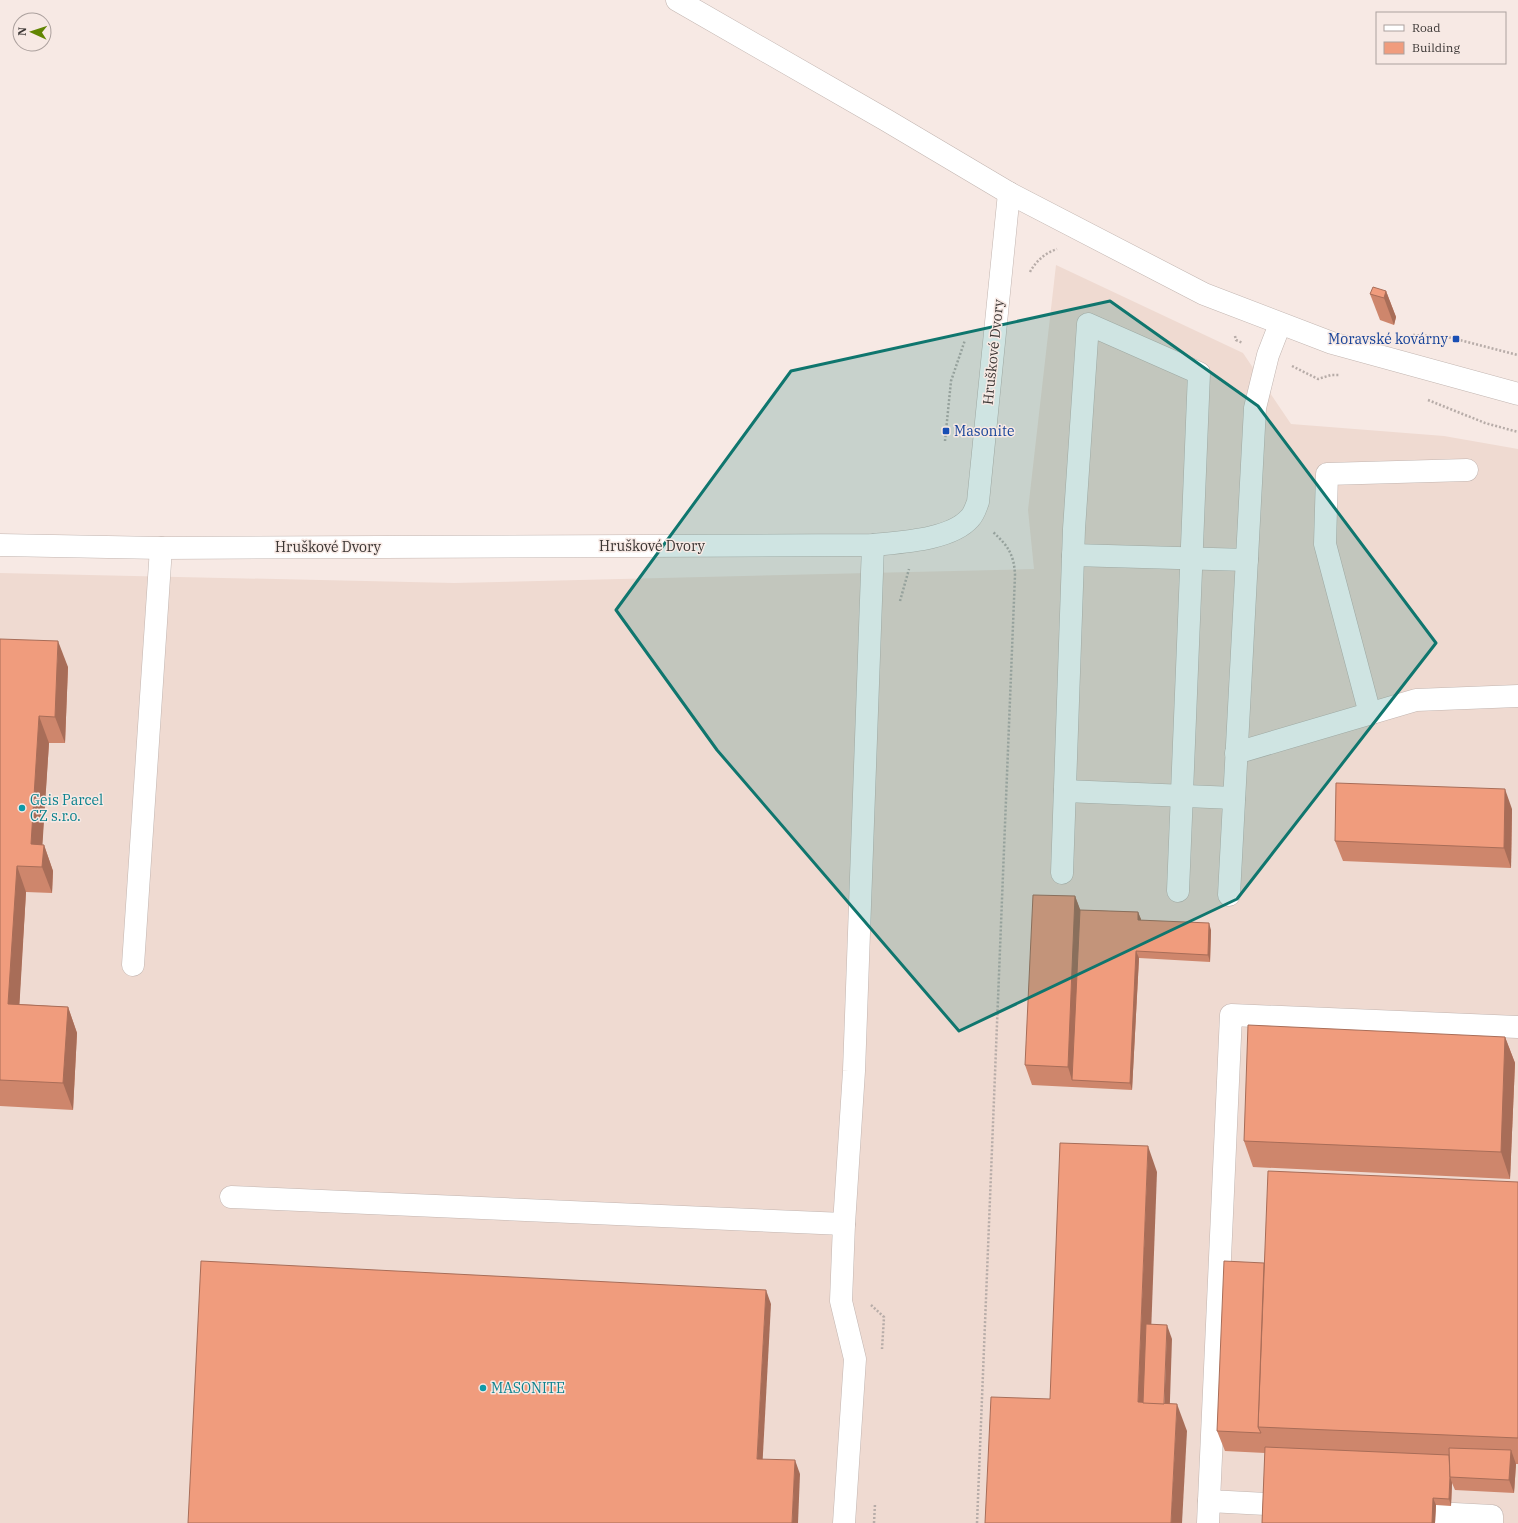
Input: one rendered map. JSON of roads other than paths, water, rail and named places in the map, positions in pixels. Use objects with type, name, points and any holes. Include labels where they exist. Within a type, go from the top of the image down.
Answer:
[{"type":"street","points":[[677,0],[880,116],[1008,193],[1204,294],[1332,343],[1518,394]]},
{"type":"street","name":"Hruškové Dvory","points":[[0,545],[161,548],[873,545],[930,538],[958,528],[970,518],[978,502],[1008,193]]},
{"type":"street","points":[[1062,873],[1073,555],[1088,324],[1200,373],[1178,891]]},
{"type":"street","points":[[1229,895],[1255,408],[1268,355],[1280,324]]},
{"type":"street","points":[[1370,714],[1325,544],[1327,474],[1468,470]]},
{"type":"street","points":[[844,1523],[854,1360],[841,1301],[844,1224],[854,1071],[873,545]]},
{"type":"street","points":[[133,965],[161,548]]},
{"type":"street","points":[[1073,555],[1247,560]]},
{"type":"street","points":[[1236,753],[1416,700],[1518,696]]},
{"type":"street","points":[[1065,791],[1234,798]]},
{"type":"street","points":[[1208,1523],[1231,1015],[1518,1027]]},
{"type":"street","points":[[231,1197],[844,1224]]},
{"type":"street","points":[[1209,1501],[1266,1504]]},
{"type":"street","points":[[1435,1513],[1492,1516],[1492,1523]]},
{"type":"place","name":"Moravské kovárny","points":[[1456,339]]},
{"type":"place","name":"Masonite","points":[[946,431]]},
{"type":"place","name":"Geis Parcel CZ s.r.o.","points":[[22,808]]},
{"type":"place","name":"MASONITE","points":[[483,1388]]}]
